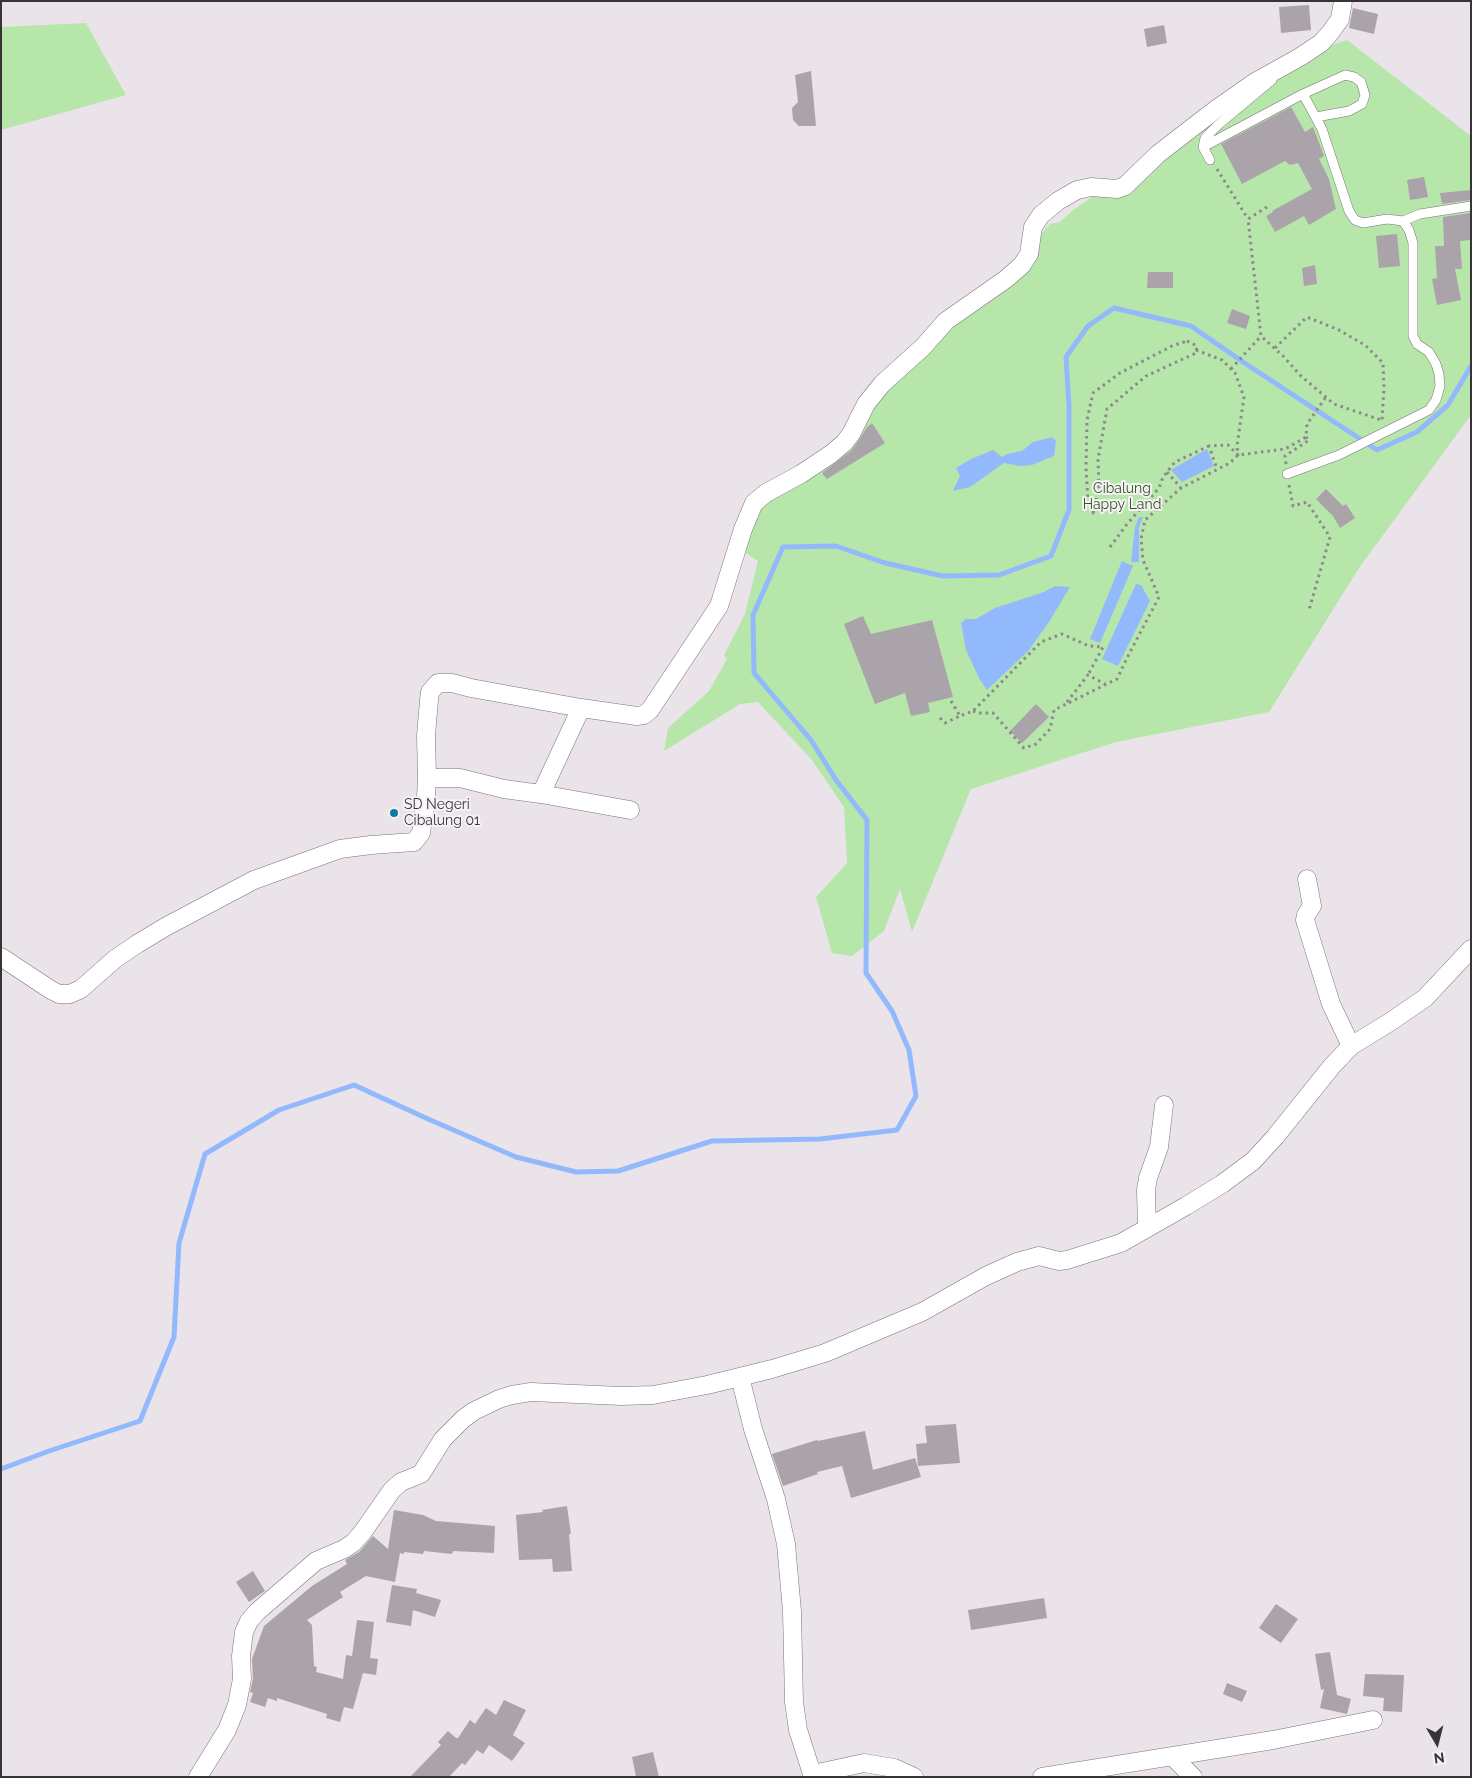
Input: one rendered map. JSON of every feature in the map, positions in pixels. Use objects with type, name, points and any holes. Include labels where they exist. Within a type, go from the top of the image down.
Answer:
[{"type":"street","points":[[1,958],[55,992],[64,994],[76,992],[115,959],[137,944],[254,880],[340,849],[414,842],[421,833],[426,797],[426,736],[430,692],[438,683],[452,683],[581,708],[637,716],[647,714],[719,606],[743,529],[754,503],[766,493],[801,474],[831,454],[844,443],[851,434],[866,404],[882,384],[923,347],[946,321],[1006,279],[1022,265],[1029,254],[1033,227],[1041,215],[1058,201],[1077,190],[1091,187],[1118,189],[1125,186],[1158,154],[1215,110],[1255,82],[1316,46],[1330,33],[1340,19],[1343,1]]},
{"type":"street","points":[[540,794],[581,708]]},
{"type":"street","points":[[427,778],[460,778],[504,789],[630,810]]},
{"type":"street","points":[[1307,879],[1312,906],[1306,915],[1305,921],[1331,1004],[1351,1046]]},
{"type":"street","points":[[198,1777],[227,1730],[237,1705],[242,1679],[241,1656],[244,1632],[249,1621],[316,1561],[353,1543],[392,1490],[401,1482],[420,1474],[443,1439],[474,1411],[499,1398],[531,1392],[621,1396],[653,1395],[740,1377],[808,1359],[844,1346],[922,1312],[986,1276],[1017,1262],[1034,1256],[1059,1261],[1074,1258],[1121,1242],[1222,1184],[1253,1161],[1351,1046],[1425,998],[1471,949]]},
{"type":"street","points":[[1147,1228],[1146,1190],[1148,1178],[1159,1148],[1164,1105]]},
{"type":"street","points":[[740,1377],[753,1429],[776,1499],[786,1544],[792,1611],[794,1702],[798,1730],[813,1775],[864,1763],[894,1768],[914,1777]]},
{"type":"street","points":[[1042,1777],[1092,1773],[1173,1756],[1273,1740],[1374,1720]]},
{"type":"street","points":[[1173,1756],[1193,1777]]},
{"type":"lane","points":[[1210,160],[1203,147],[1205,138],[1288,64]]},
{"type":"lane","points":[[1203,147],[1303,94],[1345,75],[1354,77],[1361,82],[1364,95],[1362,104],[1350,111],[1316,117]]},
{"type":"lane","points":[[1303,94],[1322,129],[1349,211],[1355,220],[1363,223],[1386,219],[1403,221],[1420,214],[1471,206]]},
{"type":"lane","points":[[1287,474],[1339,455],[1429,410],[1436,400],[1440,386],[1436,364],[1429,352],[1418,344],[1413,336],[1413,243],[1409,230],[1403,221]]},
{"type":"path","points":[[1210,160],[1217,168],[1248,219],[1259,337],[1231,369]]},
{"type":"path","points":[[1248,219],[1267,207]]},
{"type":"path","points":[[1275,348],[1307,317],[1339,330],[1365,345],[1383,363],[1382,420]]},
{"type":"path","points":[[1259,337],[1275,348],[1301,376],[1334,404],[1382,420],[1407,421]]},
{"type":"path","points":[[1187,340],[1197,346],[1196,350],[1196,353],[1146,376],[1107,409],[1098,458],[1099,488],[1093,512],[1088,502],[1086,467],[1087,420],[1093,393],[1120,373],[1172,346],[1187,340]]},
{"type":"path","points":[[1196,350],[1222,360],[1235,373],[1244,397],[1237,446],[1238,455]]},
{"type":"path","points":[[1310,610],[1330,537],[1307,502],[1293,506],[1285,456],[1309,440],[1306,437],[1307,424],[1326,398]]},
{"type":"path","points":[[973,711],[993,713],[1024,748],[1036,744],[1050,729],[1054,710],[1117,679],[1159,598],[1143,560],[1141,539],[1145,520],[1181,488],[1230,463],[1238,455],[1286,449],[1306,437]]},
{"type":"path","points":[[1110,547],[1127,524],[1159,488],[1167,472],[1175,462],[1208,446],[1228,445],[1238,455]]},
{"type":"path","points":[[1208,446],[1218,468]]},
{"type":"path","points":[[1167,472],[1181,488]]},
{"type":"path","points":[[940,718],[945,723],[973,711],[1042,642],[1062,634],[1089,646],[1103,647],[1088,675],[1065,704]]},
{"type":"path","points":[[1088,675],[1106,685]]},
{"type":"path","points":[[951,701],[960,716]]},
{"type":"green space","points":[[86,23],[126,95],[1,130],[1,27]]},
{"type":"green space","name":"Cibalung Happy Land","points":[[1347,40],[1471,136],[1471,415],[1359,568],[1269,712],[1116,742],[971,789],[912,932],[900,889],[884,931],[852,956],[832,953],[816,897],[847,863],[844,807],[812,760],[758,702],[740,704],[664,751],[668,728],[709,691],[727,659],[724,655],[745,614],[758,561],[731,543],[742,511],[812,460],[1004,276],[1050,224],[1060,222],[1072,211],[1180,134],[1308,53]]},
{"type":"water","points":[[1052,437],[1056,441],[1054,456],[1032,465],[1020,466],[1004,463],[970,487],[953,491],[960,476],[956,468],[971,459],[993,450],[1002,457],[1022,451],[1033,442]]},
{"type":"water","points":[[1207,449],[1214,466],[1182,482],[1171,470]]},
{"type":"water","points":[[1139,517],[1143,517],[1139,527],[1139,562],[1131,562],[1135,527]]},
{"type":"water","points":[[1122,561],[1133,566],[1100,643],[1090,639]]},
{"type":"water","points":[[1136,584],[1141,585],[1150,601],[1118,666],[1102,659]]},
{"type":"water","points":[[1055,586],[1070,587],[1029,650],[987,690],[979,678],[966,650],[961,623],[966,619],[976,619],[995,608],[1044,592]]},
{"type":"building","points":[[1309,5],[1311,30],[1281,33],[1279,7]]},
{"type":"building","points":[[1353,8],[1378,14],[1374,34],[1349,28]]},
{"type":"building","points":[[1164,25],[1167,43],[1147,47],[1144,29]]},
{"type":"building","points":[[811,71],[816,126],[799,126],[793,120],[792,108],[798,102],[795,75]]},
{"type":"building","points":[[1291,107],[1305,132],[1313,127],[1324,156],[1319,159],[1329,179],[1336,209],[1309,225],[1304,216],[1275,232],[1266,216],[1312,189],[1298,163],[1290,165],[1285,161],[1242,184],[1221,144]]},
{"type":"building","points":[[1424,177],[1428,197],[1410,200],[1407,180]]},
{"type":"building","points":[[1471,190],[1471,200],[1442,204],[1440,193]]},
{"type":"building","points":[[1470,213],[1471,240],[1460,241],[1462,269],[1455,269],[1461,300],[1437,305],[1432,279],[1437,278],[1435,246],[1444,246],[1443,217]]},
{"type":"building","points":[[1397,234],[1400,266],[1379,268],[1376,236]]},
{"type":"building","points":[[1315,265],[1317,284],[1304,286],[1302,268]]},
{"type":"building","points":[[1148,272],[1173,272],[1173,288],[1147,288]]},
{"type":"building","points":[[1232,309],[1250,316],[1246,329],[1227,323]]},
{"type":"building","points":[[872,423],[885,443],[827,479],[822,473],[851,451],[867,427]]},
{"type":"building","points":[[1326,489],[1343,506],[1346,504],[1355,518],[1340,528],[1333,516],[1316,499]]},
{"type":"building","points":[[863,616],[871,634],[932,620],[953,697],[928,703],[930,712],[911,716],[905,693],[875,704],[844,624]]},
{"type":"building","points":[[1036,704],[1049,717],[1022,743],[1010,731]]},
{"type":"building","points":[[956,1424],[960,1463],[918,1466],[916,1444],[927,1443],[925,1426]]},
{"type":"building","points":[[865,1431],[873,1470],[915,1458],[921,1477],[851,1498],[842,1466],[817,1472],[818,1474],[783,1486],[772,1454],[817,1440]]},
{"type":"building","points":[[567,1506],[571,1534],[569,1534],[572,1571],[553,1572],[552,1559],[519,1560],[516,1515],[543,1512],[542,1510]]},
{"type":"building","points":[[394,1510],[423,1515],[436,1521],[495,1526],[494,1553],[453,1551],[452,1554],[424,1551],[423,1554],[400,1553],[395,1582],[366,1576],[340,1592],[343,1597],[307,1620],[312,1625],[316,1672],[343,1679],[346,1655],[352,1656],[357,1620],[374,1622],[370,1658],[378,1659],[376,1675],[363,1673],[353,1709],[344,1707],[340,1722],[326,1718],[327,1714],[277,1698],[277,1701],[268,1698],[265,1707],[250,1702],[253,1693],[250,1692],[253,1679],[252,1659],[264,1626],[312,1586],[347,1564],[345,1560],[359,1552],[373,1536],[388,1549]]},
{"type":"building","points":[[253,1571],[265,1591],[249,1602],[236,1582]]},
{"type":"building","points":[[392,1585],[417,1589],[416,1593],[441,1600],[435,1617],[413,1610],[411,1626],[386,1622]]},
{"type":"building","points":[[1044,1598],[1047,1618],[971,1630],[968,1610]]},
{"type":"building","points":[[1276,1604],[1298,1619],[1281,1643],[1259,1628]]},
{"type":"building","points":[[1330,1652],[1337,1695],[1351,1699],[1347,1714],[1320,1708],[1324,1689],[1321,1690],[1315,1654]]},
{"type":"building","points":[[1365,1674],[1404,1675],[1402,1712],[1383,1711],[1384,1698],[1363,1696]]},
{"type":"building","points":[[1227,1683],[1247,1691],[1242,1702],[1223,1694]]},
{"type":"building","points":[[504,1700],[526,1710],[513,1735],[525,1743],[512,1761],[489,1745],[483,1754],[477,1750],[465,1765],[462,1763],[449,1777],[410,1777],[441,1745],[438,1742],[448,1731],[458,1738],[470,1720],[475,1724],[486,1708],[496,1715]]},
{"type":"building","points":[[653,1752],[659,1777],[636,1777],[632,1757]]},
{"type":"waterway","points":[[1,1469],[140,1421],[174,1337],[179,1243],[205,1154],[279,1110],[354,1085],[516,1157],[576,1172],[618,1171],[712,1141],[820,1139],[897,1130],[916,1096],[909,1050],[892,1011],[866,973],[867,820],[836,780],[811,740],[754,673],[753,615],[783,547],[836,546],[885,563],[943,576],[999,575],[1051,556],[1069,510],[1069,406],[1066,357],[1088,326],[1114,308],[1191,326],[1377,450],[1417,432],[1448,405],[1471,366]]},
{"type":"place","name":"SD Negeri Cibalung 01","points":[[394,813]]}]
